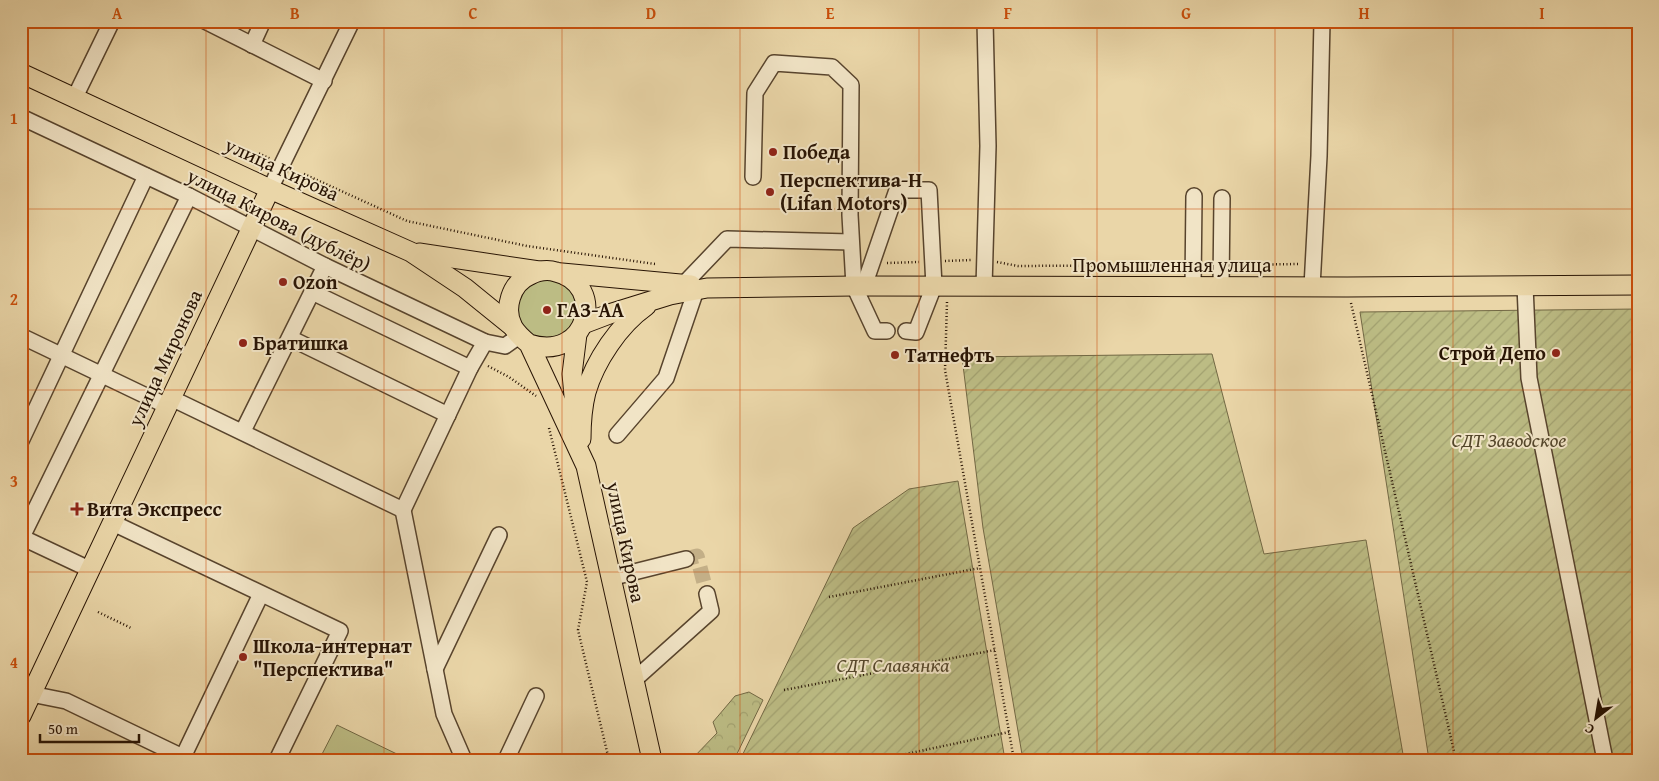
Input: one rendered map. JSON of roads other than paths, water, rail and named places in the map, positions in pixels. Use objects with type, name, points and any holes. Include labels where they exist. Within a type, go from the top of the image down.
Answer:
[{"type":"main road","name":"улица Кирова","points":[[21,73],[270,189],[411,252],[465,288],[520,335],[586,466],[652,760]]},
{"type":"main road","name":"улица Миронова","points":[[21,716],[26,694],[91,570],[270,189]]},
{"type":"main road","points":[[411,252],[539,271],[550,270],[562,273],[696,287]]},
{"type":"main road","points":[[539,271],[528,275],[512,292],[509,315],[520,335],[542,348],[567,343],[580,329],[612,313],[696,287]]},
{"type":"main road","points":[[562,273],[573,279],[585,300],[586,312],[580,329],[572,374],[576,417],[586,466]]},
{"type":"main road","name":"Промышленная улица","points":[[696,287],[1347,288],[1638,285]]},
{"type":"main road","points":[[581,439],[583,407],[592,376],[624,325],[654,300]]},
{"type":"street","points":[[75,97],[112,21]]},
{"type":"street","points":[[205,21],[324,81]]},
{"type":"street","points":[[252,45],[264,21]]},
{"type":"street","name":"улица Миронова","points":[[270,189],[352,21]]},
{"type":"street","points":[[984,287],[988,146],[985,21]]},
{"type":"street","points":[[1312,287],[1319,156],[1322,21]]},
{"type":"street","points":[[753,177],[755,93],[774,63],[832,67],[852,85],[850,215],[859,286],[875,331],[887,331]]},
{"type":"street","name":"улица Кирова (дублёр)","points":[[21,117],[189,196],[326,266],[485,342],[505,346],[520,335]]},
{"type":"street","points":[[21,440],[146,176]]},
{"type":"street","points":[[859,286],[897,190],[929,190],[941,287],[916,332],[906,331]]},
{"type":"street","points":[[91,570],[22,537],[189,196]]},
{"type":"street","points":[[1193,287],[1194,196]]},
{"type":"street","points":[[1222,198],[1222,288]]},
{"type":"street","points":[[617,435],[666,378],[696,287],[726,239],[852,242]]},
{"type":"street","points":[[243,431],[326,266]]},
{"type":"street","points":[[1525,286],[1528,378],[1605,760]]},
{"type":"street","points":[[312,292],[473,364]]},
{"type":"street","points":[[21,336],[102,375],[243,431],[403,510]]},
{"type":"street","points":[[290,338],[448,415]]},
{"type":"street","points":[[464,760],[444,714],[403,510],[485,342]]},
{"type":"street","points":[[113,523],[340,631],[277,760]]},
{"type":"street","points":[[435,669],[499,535]]},
{"type":"street","points":[[610,578],[686,559]]},
{"type":"street","points":[[26,694],[66,701],[186,758],[261,594]]},
{"type":"street","points":[[633,681],[711,611],[707,594]]},
{"type":"street","points":[[506,760],[536,696]]},
{"type":"tunnel","points":[[686,559],[697,556],[707,594]]},
{"type":"place","name":"Победа","points":[[773,152]]},
{"type":"place","name":"Перспектива-Н (Lifan Motors)","points":[[770,192]]},
{"type":"place","name":"Ozon","points":[[283,282]]},
{"type":"place","name":"ГАЗ-АА","points":[[547,310]]},
{"type":"place","name":"Братишка","points":[[243,343]]},
{"type":"place","name":"Строй Депо","points":[[1556,353]]},
{"type":"place","name":"Татнефть","points":[[895,355]]},
{"type":"place","name":"Вита Экспресс","points":[[77,509]]},
{"type":"place","name":"Школа-интернат \"Перспектива\"","points":[[243,657]]},
{"type":"park label","name":"СДТ Заводское","points":[[1509,440]]},
{"type":"park label","name":"СДТ Славянка","points":[[893,665]]}]
